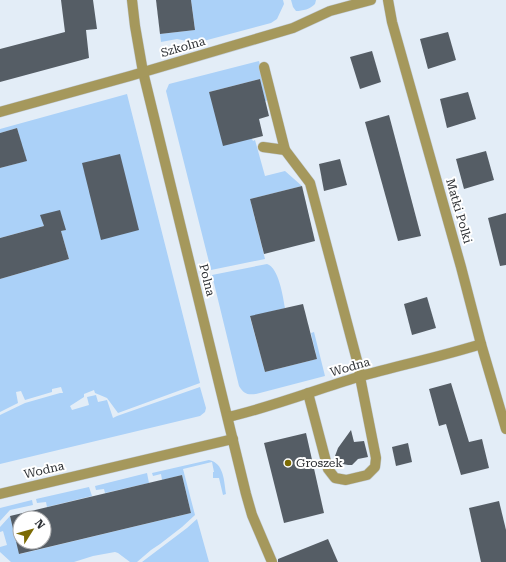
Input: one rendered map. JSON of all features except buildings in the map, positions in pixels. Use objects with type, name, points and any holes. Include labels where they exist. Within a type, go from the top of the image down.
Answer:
[{"type":"street","name":"Polna","points":[[132,0],[143,72],[246,494],[252,515],[272,562]]},
{"type":"street","name":"Szkolna","points":[[0,112],[293,28],[330,11],[371,0]]},
{"type":"street","name":"Matki Polki","points":[[388,0],[392,22],[506,429]]},
{"type":"street","points":[[264,67],[285,150],[310,183],[359,368],[376,458],[375,468],[367,475],[346,480],[335,478],[328,469],[308,393]]},
{"type":"street","points":[[263,147],[285,150]]},
{"type":"street","name":"Wodna","points":[[228,417],[247,413],[360,377],[481,344]]},
{"type":"street","name":"Wodna","points":[[0,494],[233,439]]},
{"type":"shaded area","points":[[191,0],[283,0],[284,4],[277,19],[271,23],[196,43],[177,39],[161,42],[160,34],[195,30]]},
{"type":"shaded area","points":[[291,0],[316,0],[315,4],[311,7],[296,11]]},
{"type":"shaded area","points":[[259,61],[269,100],[265,101],[260,79],[209,92],[253,141],[255,140],[265,176],[285,171],[302,186],[250,199],[265,259],[211,270],[166,91],[169,84]]},
{"type":"shaded area","points":[[127,94],[200,383],[118,413],[107,398],[95,393],[94,390],[84,394],[84,397],[70,406],[72,410],[89,405],[87,397],[96,395],[98,402],[107,400],[113,418],[200,387],[206,408],[205,412],[200,416],[0,464],[0,415],[25,403],[63,393],[61,387],[52,389],[52,392],[25,400],[21,391],[16,392],[18,403],[0,412],[0,279],[69,259],[61,231],[65,230],[41,215],[44,226],[0,238],[0,168],[26,161],[17,128],[0,133],[0,129]]},
{"type":"shaded area","points":[[267,264],[275,271],[282,290],[285,308],[250,317],[265,372],[317,359],[311,333],[314,332],[325,376],[256,394],[248,394],[242,391],[239,386],[212,275]]},
{"type":"shaded area","points":[[209,460],[218,465],[222,473],[226,494],[223,495],[219,478],[213,478],[214,472],[212,462],[183,469],[195,515],[137,562],[130,562],[115,552],[93,556],[74,562],[11,562],[0,552],[0,547],[7,545],[3,531],[0,532],[0,527],[10,516],[12,524],[12,550],[19,550],[20,554],[37,550],[52,550],[52,546],[191,513],[182,475],[162,480],[161,474],[153,476],[152,473]]},
{"type":"shaded area","points":[[147,473],[149,483],[105,493],[104,489],[96,490],[95,486]]},
{"type":"shaded area","points":[[89,487],[92,496],[47,507],[46,502],[37,503],[36,499]]},
{"type":"shaded area","points":[[32,500],[33,505],[10,510],[0,521],[0,508]]},
{"type":"shaded area","points":[[197,519],[209,562],[142,562],[187,528]]},
{"type":"place","name":"Groszek","points":[[288,463]]}]
